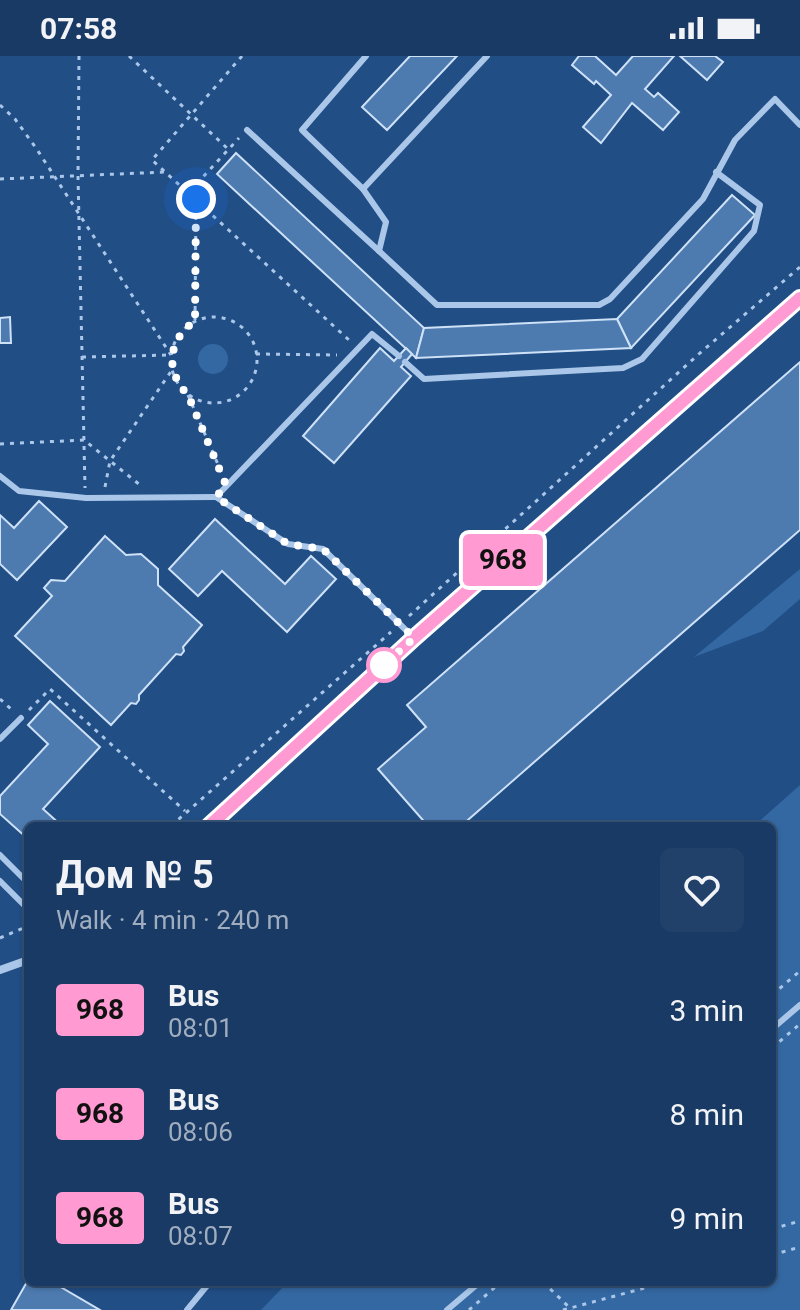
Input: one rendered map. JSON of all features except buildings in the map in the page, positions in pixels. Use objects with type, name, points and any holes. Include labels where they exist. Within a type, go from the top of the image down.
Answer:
[{"type":"street","points":[[213,822],[414,638],[800,298]]},
{"type":"street","points":[[0,970],[24,961]]},
{"type":"lane","points":[[366,56],[302,130],[363,189],[386,222],[379,251]]},
{"type":"lane","points":[[363,189],[487,56]]},
{"type":"lane","points":[[247,130],[437,305],[599,305],[610,299],[703,199],[735,140],[775,99],[800,125]]},
{"type":"lane","points":[[405,362],[424,379],[623,368],[642,359],[754,231],[760,205],[716,172]]},
{"type":"lane","points":[[216,497],[372,334],[399,356]]},
{"type":"lane","points":[[0,476],[19,491],[86,498],[216,497],[288,544],[323,549],[414,638]]},
{"type":"lane","points":[[0,739],[21,718]]},
{"type":"lane","points":[[0,855],[24,879]]},
{"type":"lane","points":[[0,881],[24,905]]},
{"type":"lane","points":[[776,1026],[800,1005]]},
{"type":"lane","points":[[187,1310],[207,1286]]},
{"type":"lane","points":[[447,1310],[475,1286]]},
{"type":"path","points":[[79,56],[78,176],[86,498]]},
{"type":"path","points":[[129,56],[228,149]]},
{"type":"path","points":[[242,56],[152,160],[358,348]]},
{"type":"path","points":[[0,105],[15,119],[79,211],[171,355]]},
{"type":"path","points":[[188,193],[247,130]]},
{"type":"path","points":[[0,179],[166,172]]},
{"type":"path","points":[[195,321],[196,199]]},
{"type":"path","points":[[175,822],[800,267]]},
{"type":"path","points":[[188,395],[202,402],[216,403],[231,399],[252,381],[256,354],[245,330],[221,318],[208,317],[195,321],[175,341],[171,355],[172,370],[178,384],[188,395],[226,485]]},
{"type":"path","points":[[256,354],[351,355]]},
{"type":"path","points":[[82,357],[171,355]]},
{"type":"path","points":[[103,497],[110,461],[172,370]]},
{"type":"path","points":[[0,444],[84,440],[155,497]]},
{"type":"path","points":[[0,699],[21,718],[50,689],[186,812]]},
{"type":"path","points":[[0,938],[24,928]]},
{"type":"path","points":[[776,992],[800,971]]},
{"type":"path","points":[[776,1045],[800,1024]]},
{"type":"path","points":[[776,1228],[800,1221]]},
{"type":"path","points":[[776,1254],[800,1247]]},
{"type":"path","points":[[469,1310],[496,1286]]},
{"type":"path","points":[[547,1286],[571,1309]]},
{"type":"path","points":[[563,1310],[653,1286]]},
{"type":"shaded area","points":[[213,344],[224,348],[228,359],[224,370],[213,374],[202,370],[198,359],[202,348]]},
{"type":"shaded area","points":[[800,569],[800,599],[763,631],[694,657]]},
{"type":"shaded area","points":[[800,785],[800,1310],[261,1310],[284,1286],[776,1286],[776,822],[758,822]]},
{"type":"bus line","name":"968","points":[[213,822],[414,638],[800,298]]},
{"type":"route","points":[[196,199],[195,321],[175,341],[171,355],[172,370],[178,384],[188,395],[226,485],[216,497],[288,544],[323,549],[401,623],[414,638],[384,665]]}]
